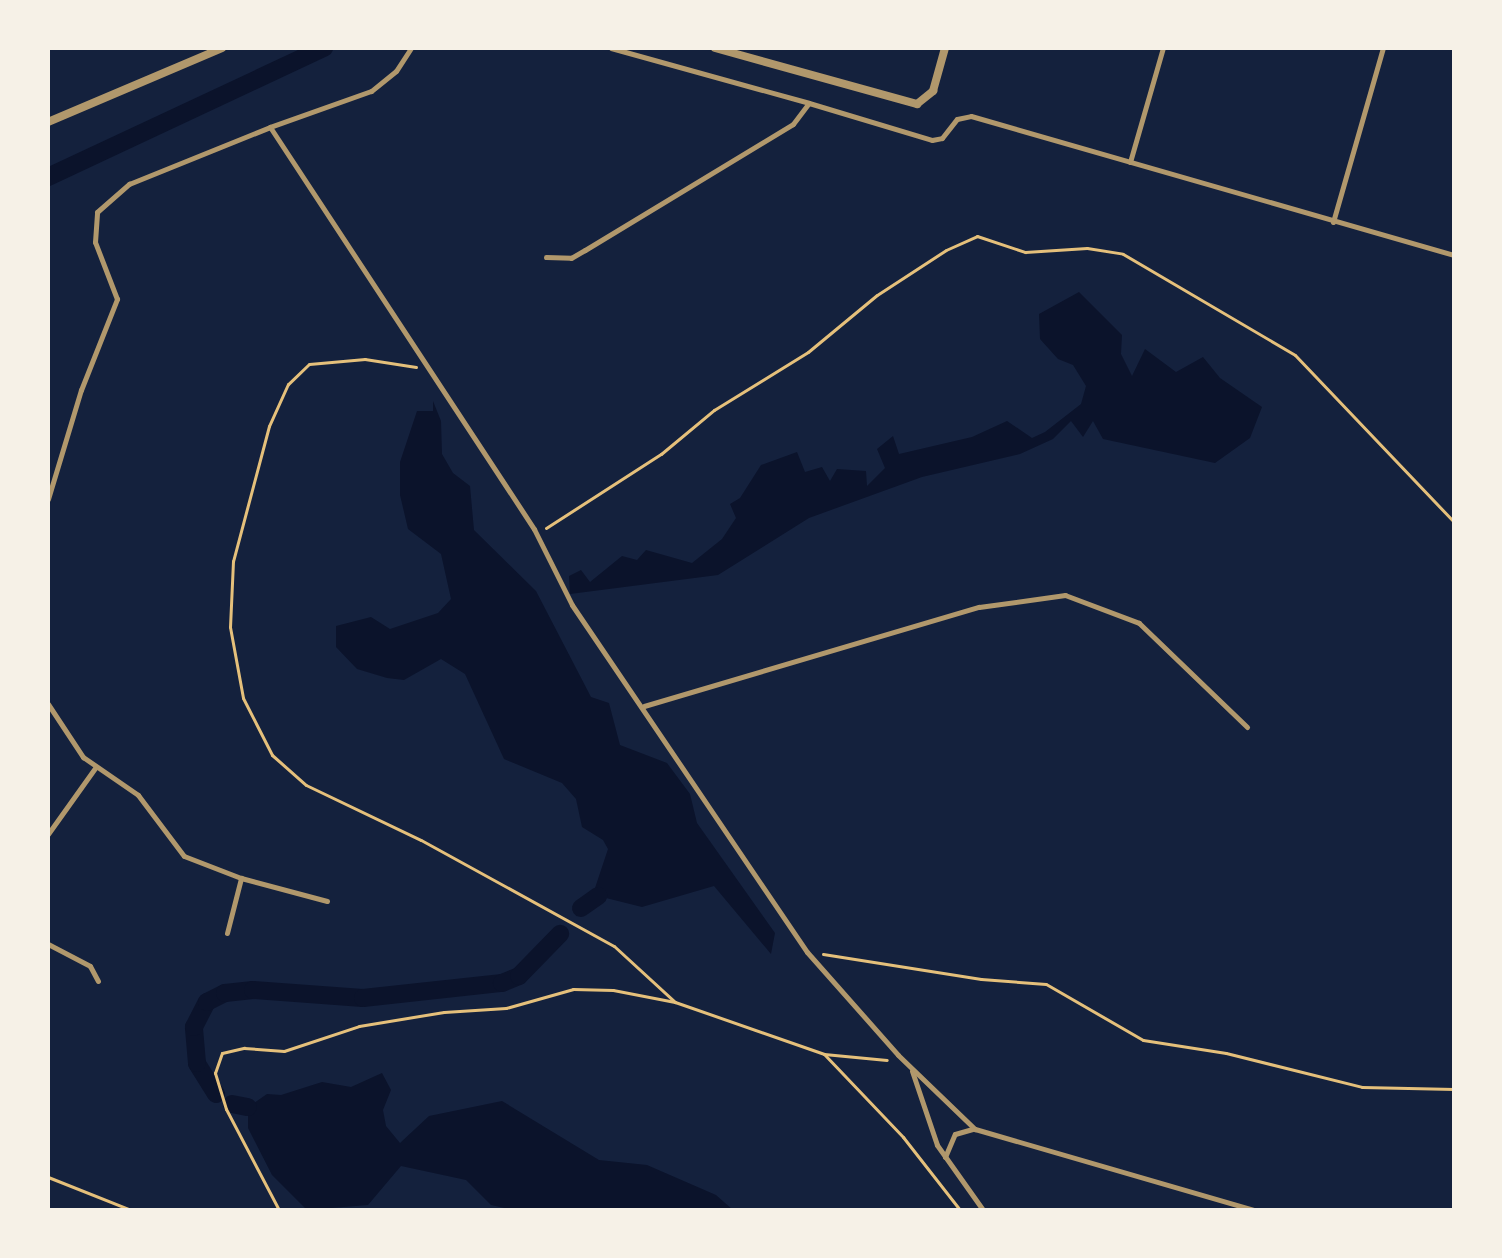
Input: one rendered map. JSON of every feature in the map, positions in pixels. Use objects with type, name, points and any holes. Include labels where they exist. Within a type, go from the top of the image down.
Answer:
[{"type":"street","points":[[48,122],[222,48]]},
{"type":"street","points":[[715,48],[908,103],[926,100],[933,91],[945,48]]},
{"type":"lane","points":[[48,499],[81,390],[117,299],[95,242],[97,212],[129,184],[270,127],[371,91],[396,71],[411,48]]},
{"type":"lane","points":[[611,48],[932,140],[942,138],[957,119],[971,116],[1454,255]]},
{"type":"lane","points":[[1130,162],[1163,48]]},
{"type":"lane","points":[[1333,222],[1383,48]]},
{"type":"lane","points":[[546,257],[571,258],[585,250],[793,124],[809,103]]},
{"type":"lane","points":[[270,127],[534,529],[572,605],[644,706],[807,952],[898,1055],[975,1129],[1253,1210]]},
{"type":"lane","points":[[644,706],[979,607],[1065,595],[1139,623],[1247,727]]},
{"type":"lane","points":[[48,704],[69,741],[95,768],[138,795],[184,856],[241,878],[327,901]]},
{"type":"lane","points":[[48,834],[95,768]]},
{"type":"lane","points":[[227,933],[241,878]]},
{"type":"lane","points":[[48,944],[90,966],[98,981]]},
{"type":"lane","points":[[912,1070],[946,1162],[983,1210]]},
{"type":"lane","points":[[946,1162],[948,1141],[955,1134],[975,1129]]},
{"type":"path","points":[[534,529],[552,527],[661,454],[714,410],[808,352],[877,295],[946,250],[977,236],[1025,252],[1087,248],[1123,254],[1295,355],[1454,522]]},
{"type":"path","points":[[428,366],[365,359],[323,361],[298,373],[283,393],[269,426],[233,561],[230,627],[243,698],[272,755],[306,785],[558,912],[614,946],[677,1003]]},
{"type":"path","points":[[807,952],[981,979],[1046,984],[1143,1040],[1226,1053],[1362,1087],[1454,1089]]},
{"type":"path","points":[[279,1210],[226,1109],[215,1073],[222,1053],[244,1048],[284,1051],[359,1026],[444,1012],[506,1008],[573,989],[613,990],[677,1003],[824,1054],[882,1062],[898,1055]]},
{"type":"path","points":[[824,1054],[903,1137],[960,1210]]},
{"type":"path","points":[[48,1177],[131,1210]]},
{"type":"water","points":[[1079,292],[1122,335],[1121,354],[1132,376],[1145,349],[1176,372],[1203,357],[1220,378],[1262,407],[1250,438],[1215,463],[1103,439],[1093,421],[1083,437],[1071,421],[1053,439],[1020,454],[922,477],[809,518],[718,575],[570,594],[569,576],[581,570],[590,582],[622,556],[637,560],[646,550],[692,563],[722,539],[736,518],[730,504],[740,498],[761,465],[797,452],[805,472],[822,467],[830,481],[837,469],[866,471],[867,486],[885,468],[877,449],[893,436],[899,454],[972,437],[1007,421],[1032,438],[1045,432],[1081,404],[1086,386],[1073,365],[1058,359],[1040,339],[1039,314]]},
{"type":"water","points":[[433,401],[441,421],[442,454],[453,473],[470,486],[474,530],[536,591],[591,697],[609,703],[620,745],[667,763],[690,794],[697,823],[775,933],[771,954],[714,886],[642,907],[598,896],[595,888],[608,849],[603,840],[582,827],[576,799],[562,783],[504,759],[465,674],[441,659],[404,680],[387,678],[357,669],[336,647],[336,626],[371,617],[390,629],[438,613],[451,599],[441,554],[408,529],[400,495],[400,462],[417,411],[433,411]]},
{"type":"water","points":[[382,1073],[391,1090],[383,1110],[386,1126],[400,1143],[429,1116],[502,1101],[599,1160],[647,1165],[716,1195],[733,1210],[514,1210],[491,1205],[466,1180],[401,1166],[368,1205],[307,1210],[272,1175],[248,1128],[248,1107],[267,1094],[281,1095],[322,1082],[351,1087]]},
{"type":"waterway","points":[[48,177],[324,48]]},
{"type":"waterway","points":[[581,908],[598,896]]},
{"type":"waterway","points":[[216,1094],[197,1063],[194,1027],[207,1002],[225,993],[253,990],[363,998],[502,983],[519,976],[560,934]]},
{"type":"waterway","points":[[232,1104],[248,1107]]}]
